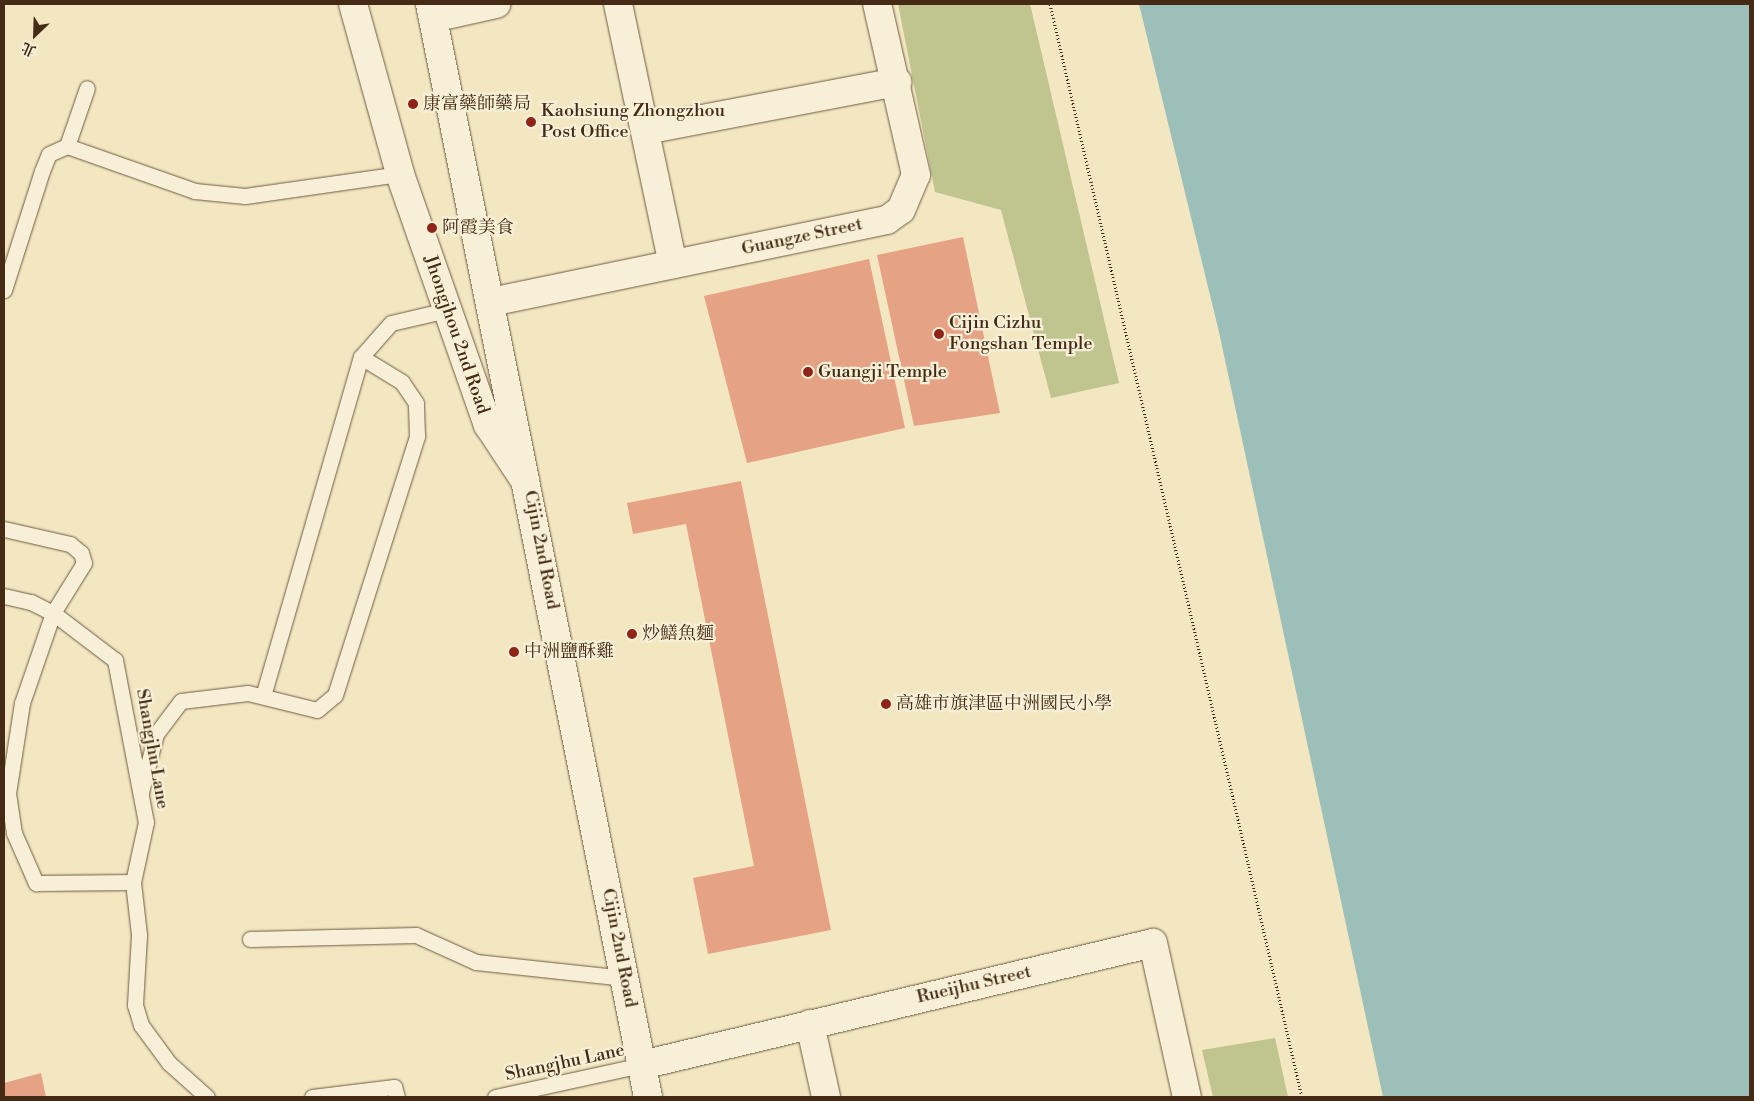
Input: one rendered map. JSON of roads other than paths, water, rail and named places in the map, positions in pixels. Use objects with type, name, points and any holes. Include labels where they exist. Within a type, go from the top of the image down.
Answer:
[{"type":"street","name":"Jhongjhou 2nd Road","points":[[353,4],[400,174],[488,425],[528,484]]},
{"type":"street","points":[[432,11],[496,4]]},
{"type":"street","points":[[618,4],[673,264]]},
{"type":"street","name":"Guangze Street","points":[[490,302],[887,220],[901,210],[916,175],[897,82],[877,4]]},
{"type":"street","name":"Cijin 2nd Road","points":[[432,11],[528,484],[648,1097]]},
{"type":"street","points":[[645,130],[897,82]]},
{"type":"street","name":"Rueijhu Street","points":[[642,1066],[810,1024],[1153,943],[1187,1097]]},
{"type":"street","points":[[810,1024],[826,1097]]},
{"type":"lane","points":[[67,146],[87,88]]},
{"type":"lane","points":[[4,290],[49,154],[67,146],[195,191],[245,196],[400,174]]},
{"type":"lane","points":[[263,696],[362,356],[390,323],[448,310]]},
{"type":"lane","points":[[141,792],[156,734],[181,701],[248,693],[317,710],[335,695],[417,436],[416,403],[402,382],[362,356]]},
{"type":"lane","points":[[4,529],[70,544],[81,553],[84,563],[80,574],[52,614],[22,703],[8,793],[9,817],[36,883],[133,882]]},
{"type":"lane","name":"Shangjhu Lane","points":[[4,596],[31,602],[52,614],[115,660],[146,822],[133,882],[139,935],[135,1005],[141,1025],[189,1085],[207,1097]]},
{"type":"lane","points":[[250,938],[416,935],[476,962],[625,978]]},
{"type":"lane","name":"Shangjhu Lane","points":[[495,1097],[642,1066]]},
{"type":"lane","points":[[312,1097],[394,1087],[397,1097]]},
{"type":"water","points":[[1139,4],[1750,4],[1750,1097],[1383,1097],[1219,332]]},
{"type":"place","name":"康富藥師藥局","points":[[413,104]]},
{"type":"place","name":"Kaohsiung Zhongzhou Post Office","points":[[531,122]]},
{"type":"place","name":"阿霞美食","points":[[432,228]]},
{"type":"place","name":"Cijin Cizhu Fongshan Temple","points":[[939,334]]},
{"type":"place","name":"Guangji Temple","points":[[808,372]]},
{"type":"place","name":"炒鱔魚麵","points":[[632,634]]},
{"type":"place","name":"中洲鹽酥雞","points":[[514,652]]},
{"type":"place","name":"高雄市旗津區中洲國民小學","points":[[886,704]]}]
